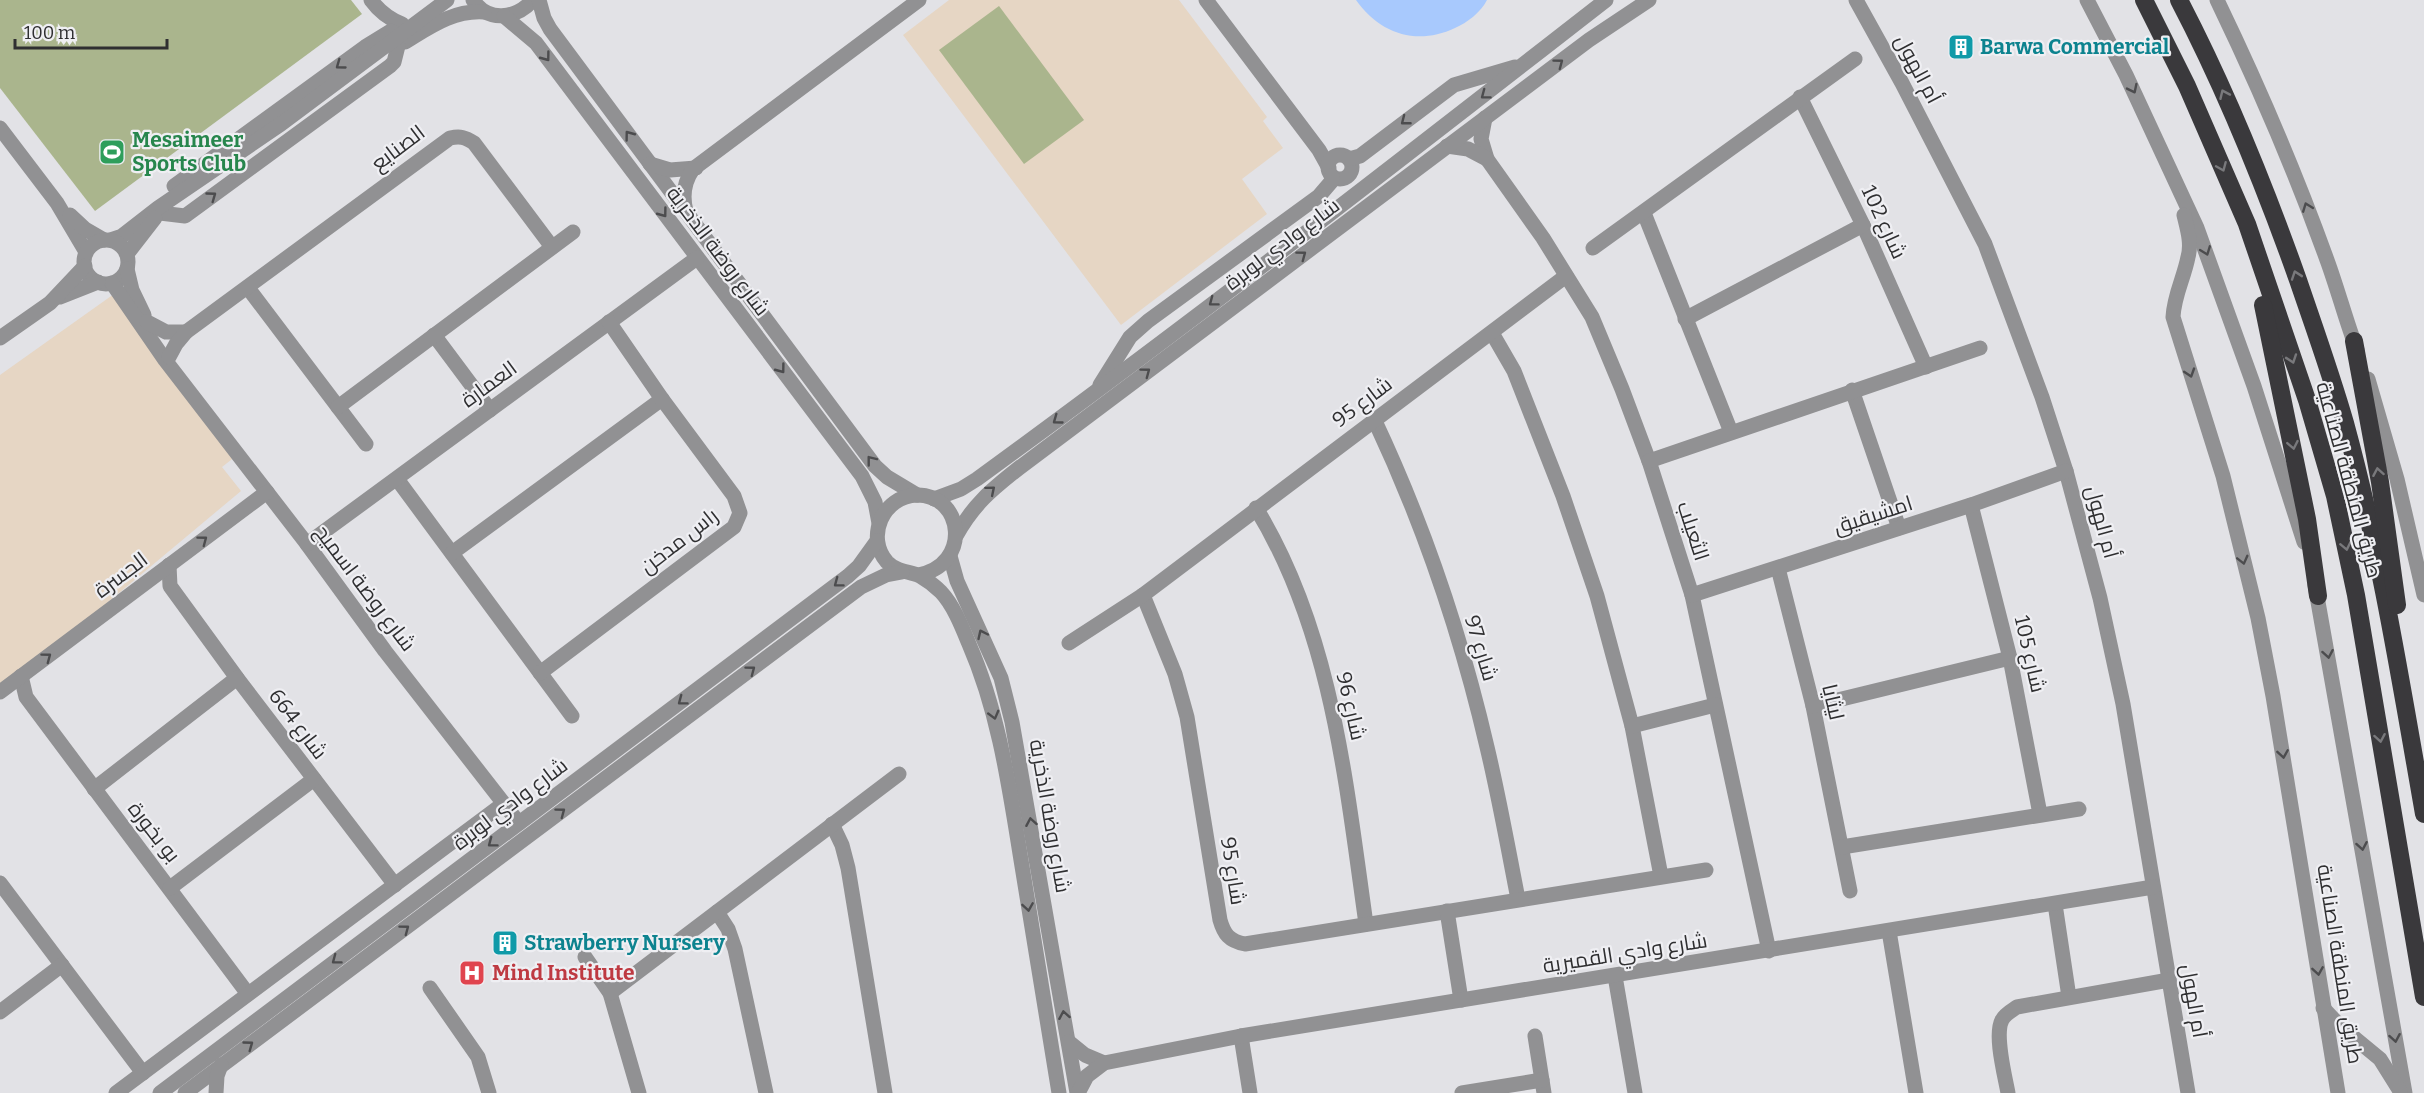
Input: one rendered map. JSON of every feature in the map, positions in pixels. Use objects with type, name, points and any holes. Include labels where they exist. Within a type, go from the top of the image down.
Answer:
[{"type":"highway","name":"طريق المنطقة الصناعية","points":[[2144,0],[2187,86],[2247,224],[2307,400],[2335,496],[2356,595],[2424,997]]},
{"type":"highway","name":"طريق المنطقة الصناعية","points":[[2179,0],[2254,163],[2324,354],[2345,423],[2374,545],[2408,718],[2424,814]]},
{"type":"highway","points":[[2247,224],[2256,278],[2270,333],[2305,509],[2318,596]]},
{"type":"highway","points":[[2354,341],[2392,562],[2408,718]]},
{"type":"street","points":[[0,338],[50,303],[119,280],[127,261],[160,213],[181,194],[377,47],[426,17],[447,0]]},
{"type":"street","points":[[473,0],[484,12]]},
{"type":"street","points":[[138,224],[145,211],[163,194],[365,47],[398,46],[450,16],[467,12],[484,12],[504,16],[515,14],[532,0]]},
{"type":"street","name":"شارع روضة الذخرية","points":[[539,0],[543,18],[550,29],[875,466],[887,477],[916,495]]},
{"type":"street","points":[[686,211],[685,186],[690,174],[696,168],[919,0]]},
{"type":"street","points":[[1206,0],[1319,150],[1336,165]]},
{"type":"street","points":[[1213,0],[1336,165]]},
{"type":"street","name":"شارع وادي لوبرة","points":[[934,500],[961,489],[977,479],[1097,391],[1606,0]]},
{"type":"street","points":[[1589,40],[1636,0]]},
{"type":"street","name":"شارع وادي لوبرة","points":[[956,536],[973,507],[995,487],[1589,40],[1649,0]]},
{"type":"street","name":"أم الهول","points":[[1856,0],[1902,83],[1985,244],[2038,387],[2066,471],[2100,598],[2123,704],[2188,1093]]},
{"type":"street","name":"طريق المنطقة الصناعية","points":[[2086,0],[2175,178],[2212,267],[2258,397],[2297,518],[2318,596],[2403,1093]]},
{"type":"street","name":"طريق المنطقة الصناعية","points":[[2217,0],[2249,67],[2328,261],[2370,384],[2397,479],[2424,595]]},
{"type":"street","points":[[374,4],[393,21],[402,24]]},
{"type":"street","points":[[374,4],[379,26],[377,47]]},
{"type":"street","name":"شارع روضة الذخرية","points":[[504,16],[536,43],[862,476],[875,502],[879,523]]},
{"type":"street","points":[[377,47],[411,18],[426,17]]},
{"type":"street","points":[[1336,165],[1360,156],[1454,85],[1516,66],[1535,49],[1580,20]]},
{"type":"street","points":[[160,213],[185,216],[390,66],[394,62],[398,46]]},
{"type":"street","points":[[1593,248],[1855,59]]},
{"type":"street","name":"شارع 102","points":[[1800,97],[1863,225],[1926,367]]},
{"type":"street","name":"الثعيلب","points":[[1485,118],[1481,139],[1487,159],[1543,237],[1592,317],[1649,461],[1692,595],[1769,951]]},
{"type":"street","points":[[0,128],[57,203],[86,259],[92,279],[105,283]]},
{"type":"street","name":"الصنايع","points":[[169,357],[186,332],[441,142],[458,136],[474,143],[552,247]]},
{"type":"street","points":[[1447,146],[1468,149],[1487,159]]},
{"type":"street","points":[[650,164],[670,170],[696,168]]},
{"type":"street","points":[[1097,391],[1130,337],[1319,196],[1331,182],[1336,165]]},
{"type":"street","name":"طريق المنطقة الصناعية","points":[[2175,178],[2189,244],[2189,255],[2174,302],[2173,317],[2223,476],[2258,618],[2273,696],[2338,1093]]},
{"type":"street","points":[[50,303],[86,259],[91,246],[122,236],[158,208],[181,194]]},
{"type":"street","points":[[57,203],[85,229],[120,245],[127,261]]},
{"type":"street","points":[[1644,213],[1731,432]]},
{"type":"street","points":[[1685,319],[1863,225]]},
{"type":"street","points":[[338,407],[573,232]]},
{"type":"street","name":"العمارة","points":[[306,544],[398,479],[697,258]]},
{"type":"street","name":"شارع روضة اسميح","points":[[127,261],[136,302],[180,377]]},
{"type":"street","name":"شارع 95","points":[[1069,643],[1143,595],[1566,276]]},
{"type":"street","name":"شارع روضة اسميح","points":[[105,283],[180,377],[385,651],[519,823]]},
{"type":"street","points":[[248,288],[366,444]]},
{"type":"street","points":[[147,322],[166,332],[186,332]]},
{"type":"street","name":"راس مدخن","points":[[540,673],[734,528],[740,513],[734,496],[662,399],[609,322]]},
{"type":"street","points":[[1492,333],[1514,371],[1563,496],[1597,596],[1632,726],[1661,876]]},
{"type":"street","points":[[434,335],[490,410]]},
{"type":"street","points":[[1649,461],[1980,348]]},
{"type":"street","points":[[1852,390],[1899,528]]},
{"type":"street","points":[[452,554],[662,399]]},
{"type":"street","name":"شارع 97","points":[[1374,419],[1410,501],[1467,670],[1487,746],[1518,899]]},
{"type":"street","name":"امشيقيق","points":[[1692,595],[1971,505],[2066,471]]},
{"type":"street","points":[[398,479],[572,716]]},
{"type":"street","name":"الجسرة","points":[[3,690],[267,492]]},
{"type":"street","points":[[916,495],[934,500],[943,506],[950,515],[956,536],[950,556],[936,569],[918,575],[902,572],[886,560],[878,541],[879,523],[889,506],[916,495]]},
{"type":"street","name":"شارع 105","points":[[1971,505],[2010,658],[2040,814]]},
{"type":"street","name":"شارع 96","points":[[1256,508],[1294,583],[1315,643],[1332,710],[1343,767],[1366,924]]},
{"type":"street","name":"شارع وادي لوبرة","points":[[160,1093],[848,576],[859,566],[878,541]]},
{"type":"street","name":"شارع روضة الذخرية","points":[[950,556],[957,581],[1000,678],[1012,722],[1077,1093]]},
{"type":"street","points":[[151,579],[170,586],[169,565]]},
{"type":"street","name":"ليثايا","points":[[1778,568],[1813,706],[1850,891]]},
{"type":"street","name":"شارع وادي لوبرة","points":[[185,1093],[861,587],[886,575],[902,572]]},
{"type":"street","name":"شارع روضة الذخرية","points":[[918,575],[933,584],[950,604],[987,688],[1006,773],[1059,1093]]},
{"type":"street","name":"شارع 664","points":[[170,586],[395,885]]},
{"type":"street","name":"شارع 95","points":[[1143,595],[1165,647],[1187,717],[1223,930],[1229,939],[1245,944],[1706,870]]},
{"type":"street","points":[[1813,706],[2010,658]]},
{"type":"street","name":"بو بخورة","points":[[21,676],[26,697],[248,994]]},
{"type":"street","points":[[94,789],[237,678]]},
{"type":"street","name":"بو بخورة","points":[[3,690],[26,697]]},
{"type":"street","points":[[1632,726],[1715,705]]},
{"type":"street","points":[[610,993],[898,774]]},
{"type":"street","points":[[170,888],[314,779]]},
{"type":"street","name":"شارع وادي لوبرة","points":[[116,1093],[503,804]]},
{"type":"street","points":[[1842,847],[2079,809]]},
{"type":"street","points":[[832,825],[842,845],[848,868],[885,1093]]},
{"type":"street","points":[[0,883],[143,1073]]},
{"type":"street","name":"شارع وادي القميرية","points":[[1104,1063],[1241,1036],[2153,887]]},
{"type":"street","points":[[2055,904],[2069,997]]},
{"type":"street","points":[[1447,911],[1461,1000]]},
{"type":"street","points":[[717,912],[728,929],[735,949],[766,1093]]},
{"type":"street","points":[[1889,931],[1916,1093]]},
{"type":"street","points":[[585,957],[610,993],[639,1093]]},
{"type":"street","points":[[0,1012],[62,965]]},
{"type":"street","points":[[1615,976],[1635,1093]]},
{"type":"street","points":[[2008,1093],[1999,1034],[2002,1019],[2017,1007],[2169,980]]},
{"type":"street","points":[[430,988],[478,1057],[488,1092]]},
{"type":"street","points":[[2324,1008],[2340,1026],[2380,1059],[2403,1093]]},
{"type":"street","points":[[1241,1036],[1250,1093]]},
{"type":"street","points":[[1462,1093],[1543,1087],[1535,1036]]},
{"type":"street","points":[[1068,1042],[1085,1055],[1104,1063],[1087,1076],[1077,1093]]},
{"type":"street","points":[[216,1093],[217,1076],[221,1065]]},
{"type":"shaded area","points":[[949,0],[1179,0],[1267,117],[1263,121],[1283,148],[1242,179],[1267,214],[1121,325],[903,35]]},
{"type":"shaded area","points":[[114,294],[236,456],[222,467],[241,491],[95,613],[0,684],[0,375]]},
{"type":"green space","name":"Mesaimeer Sports Club","points":[[0,0],[351,0],[362,14],[95,211],[0,88]]},
{"type":"green space","points":[[999,6],[1084,120],[1024,164],[939,50]]},
{"type":"water","points":[[1356,0],[1487,0],[1477,13],[1460,26],[1427,36],[1413,36],[1388,29],[1366,12]]},
{"type":"place","name":"Barwa Commercial","points":[[1961,47]]},
{"type":"place","name":"Mesaimeer Sports Club","points":[[112,152]]},
{"type":"place","name":"Strawberry Nursery","points":[[505,943]]},
{"type":"place","name":"Mind Institute","points":[[472,973]]}]
